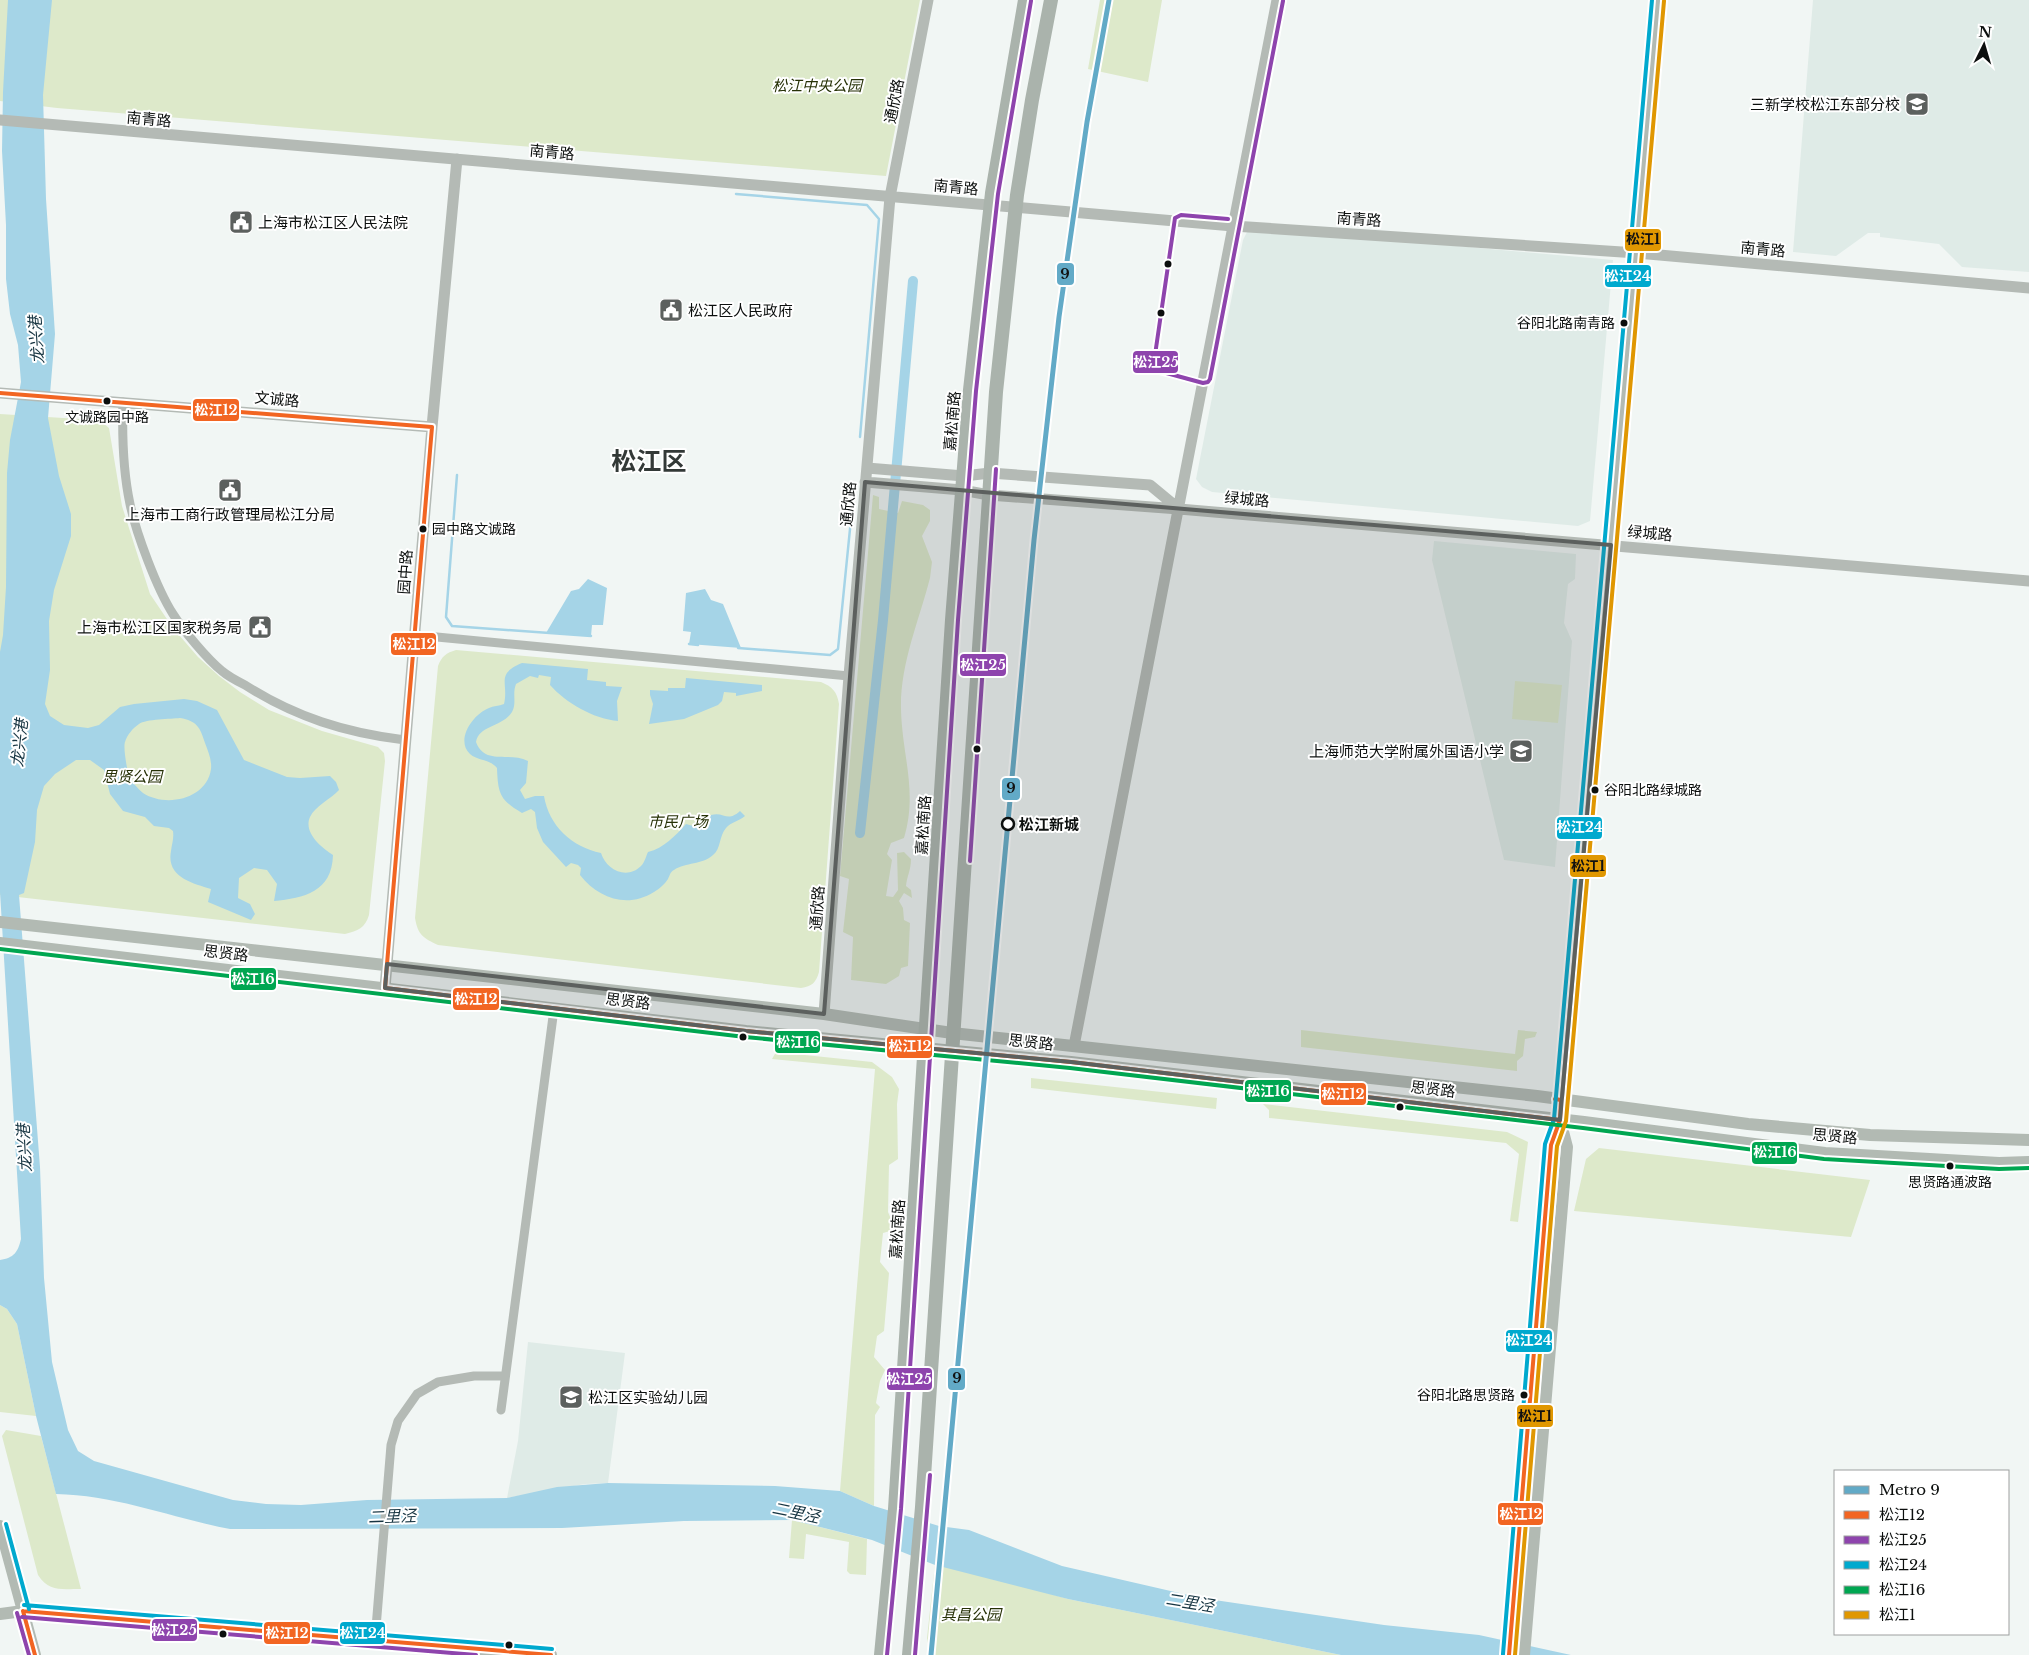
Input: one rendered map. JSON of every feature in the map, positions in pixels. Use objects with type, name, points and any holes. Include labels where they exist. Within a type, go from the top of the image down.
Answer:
[{"type":"main road","name":"嘉松南路","points":[[881,1655],[895,1509],[970,390],[991,205],[1025,0]]},
{"type":"main road","points":[[909,1655],[922,1507],[996,392],[1015,207],[1032,100],[1051,0]]},
{"type":"main road","points":[[1509,1655],[1551,1145],[1560,1120],[1658,0]]},
{"type":"main road","name":"思贤路","points":[[0,922],[824,1014],[952,1033],[1561,1100],[1748,1124],[1860,1134],[2029,1140]]},
{"type":"main road","name":"思贤路","points":[[0,943],[554,1009],[925,1050],[1071,1062],[1825,1153],[2000,1163],[2029,1162]]},
{"type":"main road","points":[[1524,1655],[1567,1147],[1560,1120]]},
{"type":"main road","points":[[0,1526],[35,1655]]},
{"type":"main road","points":[[0,1614],[23,1611],[550,1655]]},
{"type":"street","name":"通欣路","points":[[824,1014],[849,676],[872,468],[890,197],[928,0]]},
{"type":"street","points":[[1074,1046],[1276,0]]},
{"type":"street","name":"南青路","points":[[0,120],[52,126],[1233,226],[1637,253],[2029,288]]},
{"type":"street","name":"园中路","points":[[385,988],[405,740],[416,636],[432,427],[457,159]]},
{"type":"street","name":"文诚路","points":[[0,393],[432,427]]},
{"type":"street","points":[[123,402],[122,428],[127,481],[130,504],[137,527],[157,581],[172,614],[202,650],[222,671],[273,703],[326,724],[366,735],[405,740]]},
{"type":"street","name":"绿城路","points":[[872,468],[916,472],[963,483],[989,495],[1179,509],[2029,581]]},
{"type":"street","name":"绿城路","points":[[870,483],[915,486],[963,483],[990,473],[1150,485],[1179,509]]},
{"type":"street","points":[[416,636],[849,676]]},
{"type":"street","points":[[501,1410],[554,1009]]},
{"type":"street","points":[[375,1640],[391,1445],[398,1421],[417,1394],[438,1382],[474,1376],[504,1376]]},
{"type":"highlighted area","points":[[865,482],[1611,545],[1560,1120],[1071,1062],[746,1031],[385,988],[387,964],[824,1014]]},
{"type":"shaded area","name":"三新学校松江东部分校","points":[[1813,0],[2029,0],[2029,272],[1962,267],[1939,244],[1880,237],[1880,233],[1868,233],[1836,256],[1793,252]]},
{"type":"shaded area","points":[[1258,228],[1613,260],[1590,521],[1578,526],[1212,492],[1202,487],[1196,479],[1243,240],[1247,232]]},
{"type":"shaded area","name":"上海师范大学附属外国语小学","points":[[1434,541],[1576,554],[1575,579],[1568,584],[1564,623],[1572,641],[1555,867],[1504,860],[1432,560]]},
{"type":"shaded area","name":"松江区实验幼儿园","points":[[528,1342],[625,1353],[608,1483],[585,1484],[507,1498],[518,1441]]},
{"type":"green space","name":"松江中央公园","points":[[0,0],[920,0],[886,176],[57,108],[0,101]]},
{"type":"green space","points":[[1100,0],[1162,0],[1148,82],[1088,69]]},
{"type":"green space","name":"思贤公园","points":[[0,414],[95,420],[109,428],[122,506],[150,594],[173,628],[198,657],[219,676],[269,710],[322,731],[378,747],[384,753],[385,761],[369,915],[360,928],[345,934],[0,895]]},
{"type":"green space","points":[[873,495],[879,497],[879,509],[898,513],[902,501],[923,505],[930,510],[930,521],[922,536],[932,562],[930,578],[907,659],[902,692],[902,726],[910,805],[908,821],[904,838],[891,843],[887,854],[892,860],[886,896],[893,897],[898,890],[897,853],[904,852],[911,859],[906,886],[911,890],[912,898],[904,893],[899,901],[903,908],[904,920],[910,923],[908,966],[901,968],[899,976],[886,984],[851,980],[853,937],[843,932],[849,879],[840,876]]},
{"type":"green space","name":"市民广场","points":[[456,650],[821,682],[829,686],[836,693],[839,704],[819,972],[815,981],[811,985],[801,988],[438,945],[422,935],[415,918],[438,666],[445,655]]},
{"type":"green space","points":[[1515,681],[1562,685],[1558,723],[1512,719]]},
{"type":"green space","points":[[1301,1030],[1515,1054],[1518,1030],[1537,1032],[1535,1037],[1525,1039],[1523,1056],[1517,1061],[1517,1071],[1301,1047]]},
{"type":"green space","points":[[776,1052],[872,1062],[892,1077],[899,1089],[897,1104],[898,1159],[889,1165],[888,1212],[891,1219],[890,1231],[883,1233],[880,1262],[889,1273],[884,1331],[877,1336],[874,1357],[885,1370],[880,1381],[876,1403],[880,1407],[875,1415],[874,1506],[840,1491],[875,1069],[772,1059]]},
{"type":"green space","points":[[1031,1078],[1217,1098],[1216,1109],[1031,1088]]},
{"type":"green space","points":[[1263,1104],[1507,1132],[1528,1142],[1518,1222],[1510,1221],[1519,1154],[1506,1143],[1269,1118],[1269,1110]]},
{"type":"green space","points":[[1599,1148],[1870,1180],[1851,1237],[1574,1211],[1586,1159]]},
{"type":"green space","points":[[0,1305],[7,1309],[17,1324],[36,1416],[0,1412]]},
{"type":"green space","points":[[6,1430],[41,1436],[81,1589],[51,1587],[38,1575],[2,1436]]},
{"type":"green space","points":[[792,1520],[867,1539],[866,1575],[850,1574],[847,1571],[849,1542],[806,1534],[804,1559],[789,1558]]},
{"type":"green space","name":"其昌公园","points":[[935,1564],[978,1573],[1068,1599],[1341,1655],[930,1655],[927,1638]]},
{"type":"water","points":[[8,0],[52,0],[43,95],[46,199],[55,334],[48,418],[59,476],[71,514],[71,536],[54,590],[49,621],[50,670],[45,704],[50,716],[64,725],[88,728],[99,725],[120,707],[184,699],[197,701],[217,710],[244,760],[287,777],[330,776],[336,782],[339,790],[312,813],[309,823],[311,834],[333,855],[328,877],[322,885],[306,895],[274,901],[277,884],[267,870],[254,868],[239,878],[238,898],[250,904],[255,914],[251,920],[208,902],[211,889],[182,878],[176,873],[172,867],[171,860],[173,831],[169,828],[154,826],[145,817],[123,811],[110,794],[104,770],[90,760],[76,760],[55,774],[44,786],[37,810],[35,842],[24,893],[19,895],[40,1167],[44,1278],[52,1362],[68,1430],[78,1451],[94,1461],[233,1500],[266,1504],[301,1505],[367,1500],[507,1498],[557,1487],[608,1483],[775,1486],[840,1491],[874,1506],[939,1526],[969,1530],[1062,1566],[1201,1598],[1384,1625],[1479,1635],[1571,1655],[1341,1655],[1068,1599],[935,1565],[872,1540],[792,1520],[684,1521],[562,1528],[230,1529],[100,1498],[56,1494],[36,1416],[17,1324],[7,1309],[0,1305],[0,1260],[15,1254],[21,1239],[0,892],[0,652],[6,587],[7,473],[10,440],[21,382],[18,345],[10,314],[6,279],[6,225],[2,151]],"holes":[[[180,718],[194,723],[203,737],[211,762],[208,779],[202,788],[184,798],[174,800],[152,798],[143,793],[129,776],[124,749],[125,742],[130,732],[142,722]]]},
{"type":"water","points":[[588,579],[607,588],[603,625],[592,625],[591,636],[546,633],[571,591],[579,589]]},
{"type":"water","points":[[705,589],[711,600],[723,604],[741,648],[689,644],[691,632],[683,631],[686,593]]},
{"type":"water","points":[[522,663],[588,669],[587,680],[606,682],[606,686],[622,687],[617,701],[618,721],[600,717],[572,704],[550,685],[551,677],[539,675],[538,678],[530,676],[516,684],[512,712],[503,721],[482,732],[476,742],[485,754],[498,757],[521,758],[528,761],[526,783],[520,790],[525,799],[544,796],[551,817],[564,834],[581,846],[601,853],[607,864],[624,873],[641,866],[648,852],[664,845],[686,824],[700,828],[705,826],[711,815],[732,816],[740,811],[745,816],[726,828],[716,852],[709,858],[679,867],[654,892],[634,900],[623,900],[604,895],[595,890],[580,875],[581,868],[578,865],[571,863],[566,867],[543,842],[537,828],[535,812],[531,809],[522,813],[509,804],[502,795],[498,784],[497,768],[491,763],[470,754],[464,742],[468,728],[477,716],[489,708],[504,704],[506,675],[508,671]]},
{"type":"water","points":[[686,678],[762,685],[762,691],[736,696],[736,693],[724,692],[722,701],[718,705],[684,719],[649,724],[653,704],[650,690],[668,691],[668,688],[685,688]]},
{"type":"waterway","points":[[736,194],[867,205],[879,219],[860,437]]},
{"type":"waterway","points":[[860,833],[883,620],[913,281]]},
{"type":"waterway","points":[[457,475],[446,617],[452,626],[591,636]]},
{"type":"waterway","points":[[738,648],[830,655],[838,649],[852,509]]},
{"type":"waterway","points":[[689,644],[698,645]]},
{"type":"metro line","name":"9","points":[[931,1655],[1034,540],[1059,317],[1087,122],[1109,0]]},
{"type":"transit line","name":"松江24","points":[[1503,1654],[1545,1144],[1554,1119],[1652,0]]},
{"type":"transit line","name":"松江25","points":[[887,1655],[901,1509],[958,620],[976,391],[998,194],[1031,1]]},
{"type":"transit line","name":"松江25","points":[[1228,219],[1181,215],[1175,218],[1155,355],[1156,367],[1159,371],[1203,383],[1208,382],[1210,379],[1283,1]]},
{"type":"transit line","name":"松江1","points":[[1515,1655],[1557,1146],[1566,1121],[1664,1]]},
{"type":"transit line","name":"松江12","points":[[0,393],[432,427]]},
{"type":"transit line","name":"松江12","points":[[432,427],[385,988],[746,1031],[1071,1062],[1560,1120]]},
{"type":"transit line","name":"松江25","points":[[970,861],[996,469]]},
{"type":"transit line","name":"松江16","points":[[0,949],[745,1037],[1070,1068],[1583,1128],[1824,1159],[1999,1169],[2029,1168]]},
{"type":"transit line","name":"松江12","points":[[1509,1655],[1551,1145],[1560,1120],[1561,1100],[1555,1099]]},
{"type":"transit line","name":"松江25","points":[[915,1655],[930,1475]]},
{"type":"transit line","name":"松江24","points":[[6,1524],[29,1609]]},
{"type":"transit line","name":"松江24","points":[[24,1605],[552,1649]]},
{"type":"transit line","name":"松江12","points":[[23,1611],[551,1655]]},
{"type":"transit line","name":"松江12","points":[[23,1611],[35,1655]]},
{"type":"transit line","name":"松江25","points":[[17,1613],[29,1655]]},
{"type":"transit line","name":"松江25","points":[[22,1617],[476,1655]]},
{"type":"place","name":"三新学校松江东部分校","points":[[1917,104]]},
{"type":"place","name":"上海市松江区人民法院","points":[[241,222]]},
{"type":"place","name":"松江区人民政府","points":[[671,310]]},
{"type":"place","name":"谷阳北路南青路","points":[[1624,323]]},
{"type":"place","name":"文诚路园中路","points":[[107,401]]},
{"type":"place","name":"上海市工商行政管理局松江分局","points":[[230,490]]},
{"type":"place","name":"园中路文诚路","points":[[423,529]]},
{"type":"place","name":"上海市松江区国家税务局","points":[[260,627]]},
{"type":"place","name":"上海师范大学附属外国语小学","points":[[1521,751]]},
{"type":"place","name":"谷阳北路绿城路","points":[[1595,790]]},
{"type":"place","name":"松江新城","points":[[1008,824]]},
{"type":"place","name":"思贤路通波路","points":[[1950,1166]]},
{"type":"place","name":"谷阳北路思贤路","points":[[1524,1395]]},
{"type":"place","name":"松江区实验幼儿园","points":[[571,1397]]},
{"type":"district","name":"松江区","points":[[649,461]]},
{"type":"water label","name":"龙兴港","points":[[36,340]]},
{"type":"water label","name":"龙兴港","points":[[19,743]]},
{"type":"water label","name":"龙兴港","points":[[24,1148]]},
{"type":"water label","name":"二里泾","points":[[796,1512]]},
{"type":"water label","name":"二里泾","points":[[392,1516]]},
{"type":"water label","name":"二里泾","points":[[1190,1602]]}]
